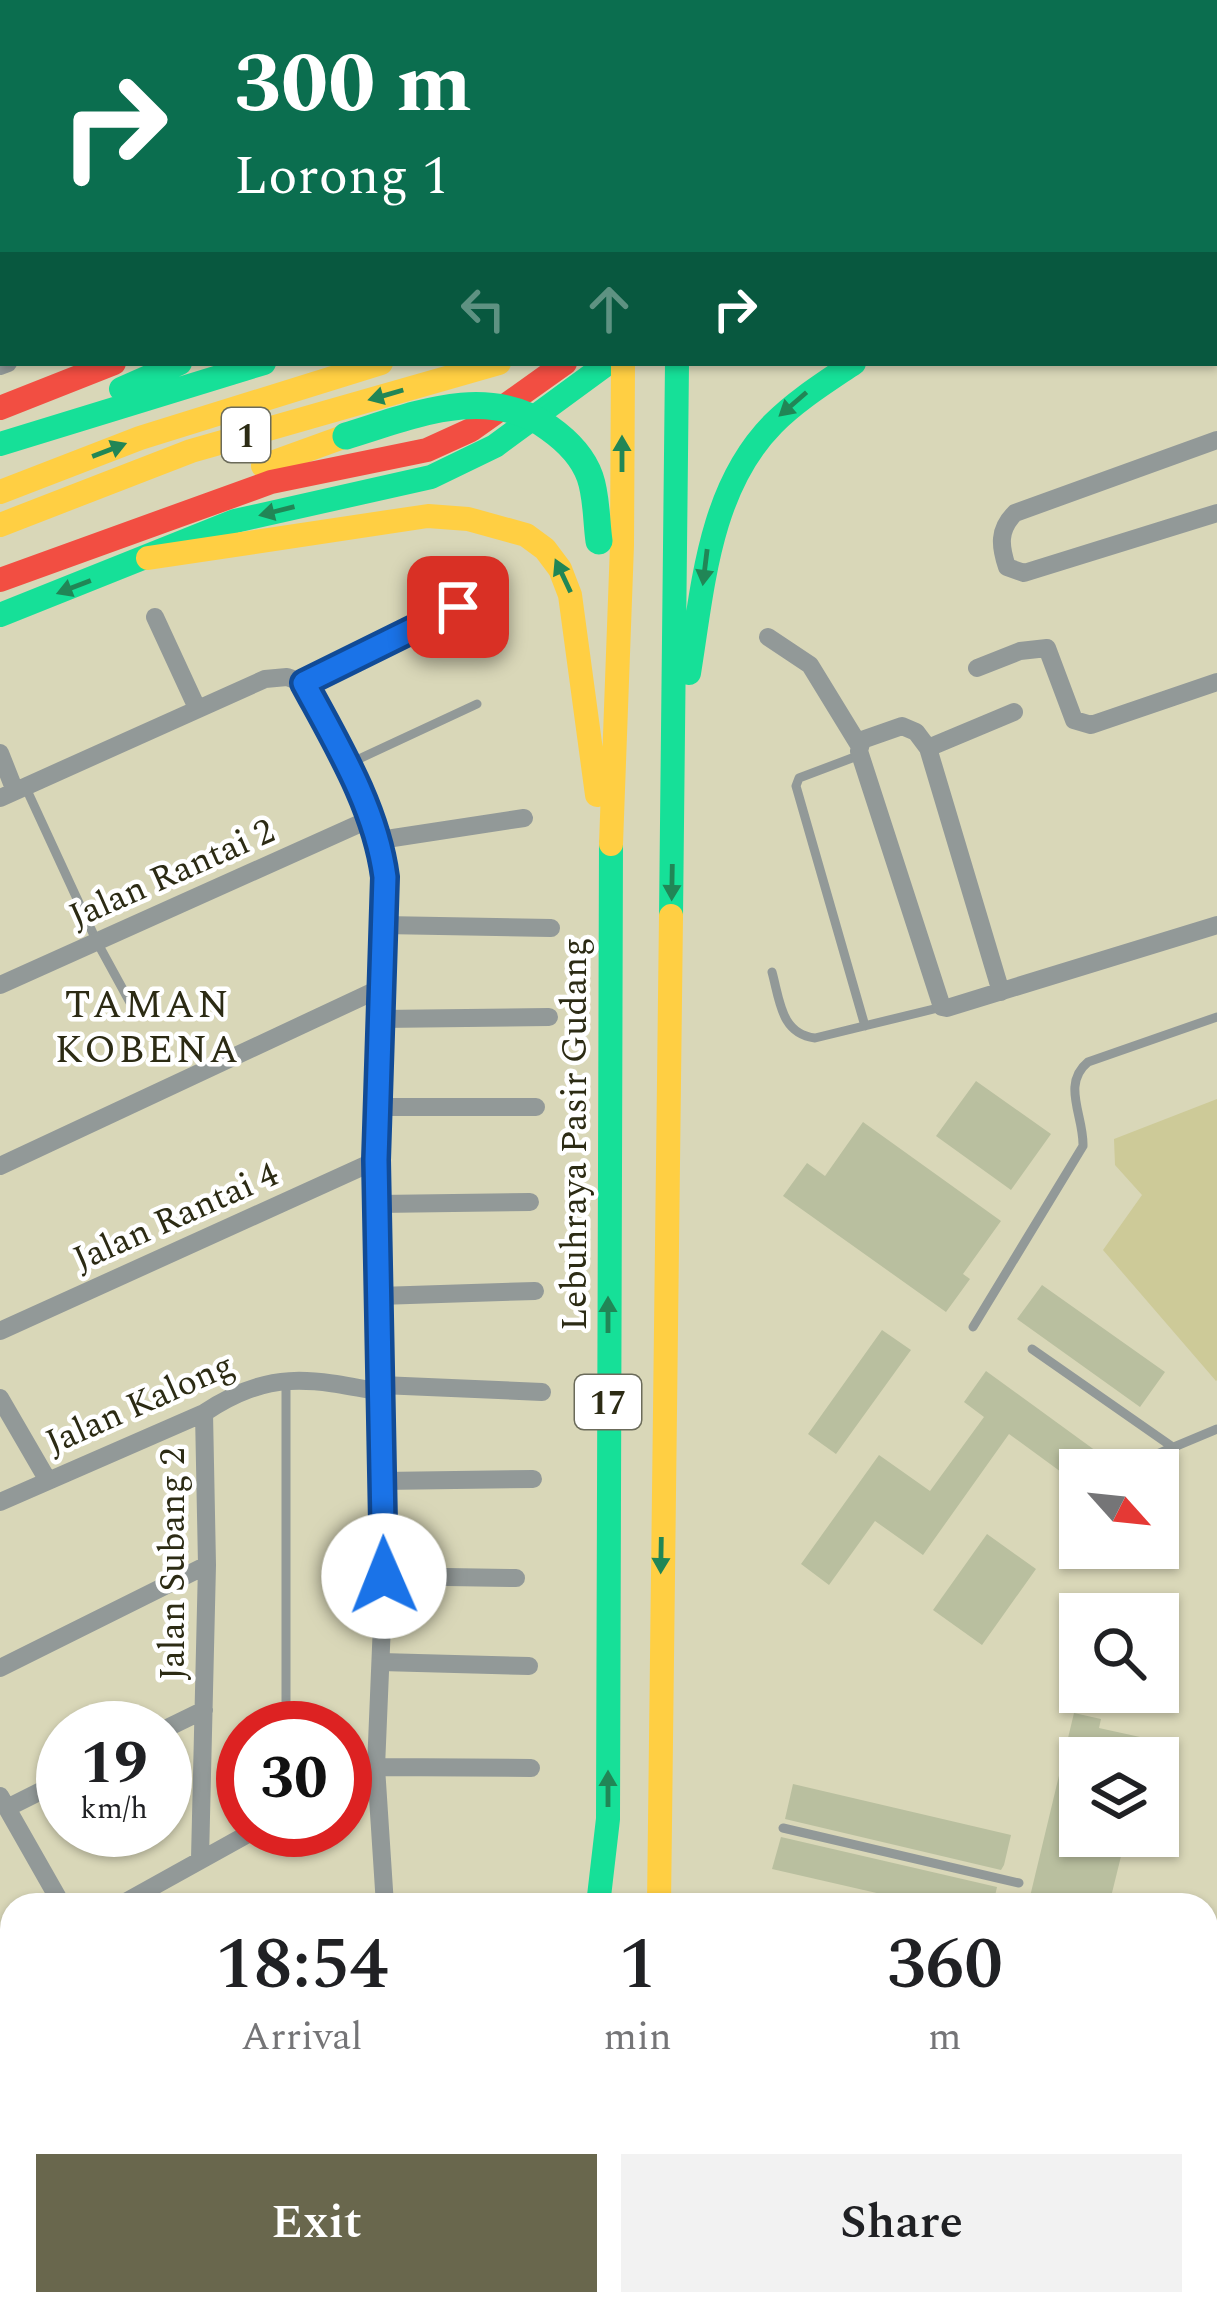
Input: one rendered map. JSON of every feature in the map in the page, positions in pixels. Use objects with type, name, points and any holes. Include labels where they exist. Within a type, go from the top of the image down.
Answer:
[{"type":"main road","points":[[0,408],[106,366]]},
{"type":"main road","points":[[56,424],[108,394],[173,366]]},
{"type":"main road","name":"1","points":[[0,492],[140,438],[370,366]]},
{"type":"main road","name":"1","points":[[0,525],[190,451],[488,366]]},
{"type":"main road","points":[[0,580],[272,482],[427,450],[471,430],[561,366]]},
{"type":"main road","points":[[0,615],[235,521],[431,477],[495,446],[604,366]]},
{"type":"main road","points":[[609,898],[611,543],[622,366]]},
{"type":"main road","name":"17","points":[[659,1893],[676,366]]},
{"type":"main road","points":[[674,765],[708,544],[724,502],[744,458],[774,421],[811,388],[849,366]]},
{"type":"main road","points":[[0,444],[252,367]]},
{"type":"main road","points":[[0,561],[346,436],[431,411],[486,403],[520,408],[545,422],[580,459],[611,543]]},
{"type":"main road","points":[[148,558],[428,516],[475,517],[518,529],[553,553],[571,589],[579,628],[609,898]]},
{"type":"main road","name":"Lebuhraya Pasir Gudang","points":[[599,1893],[608,1819],[609,898]]},
{"type":"street","points":[[1217,440],[1015,513],[1002,532],[1001,548],[1007,567],[1024,573],[1217,513]]},
{"type":"street","points":[[0,753],[14,792],[266,679],[296,680],[458,607]]},
{"type":"street","points":[[155,617],[197,708]]},
{"type":"street","points":[[767,637],[810,665],[860,750],[942,1006],[1217,925]]},
{"type":"street","points":[[977,668],[1020,651],[1047,648],[1074,720],[1091,725],[1217,682]]},
{"type":"street","points":[[296,680],[348,764],[380,840],[385,877],[376,1160],[384,1576],[376,1767],[384,1893]]},
{"type":"street","points":[[928,748],[1014,712]]},
{"type":"street","points":[[860,750],[862,740],[902,726],[916,732],[928,748],[1001,992]]},
{"type":"street","name":"Jalan Rantai 2","points":[[0,986],[370,818]]},
{"type":"street","points":[[380,840],[524,818]]},
{"type":"street","points":[[383,925],[551,928]]},
{"type":"street","points":[[0,1166],[381,988]]},
{"type":"street","points":[[380,1019],[549,1017]]},
{"type":"street","points":[[378,1106],[536,1107]]},
{"type":"street","name":"Jalan Rantai 4","points":[[0,1331],[376,1160]]},
{"type":"street","points":[[378,1204],[530,1202]]},
{"type":"street","points":[[379,1296],[535,1291]]},
{"type":"street","name":"Jalan Kalong","points":[[0,1502],[204,1413],[234,1393],[286,1379],[381,1389],[542,1392]]},
{"type":"street","points":[[0,1398],[47,1479]]},
{"type":"street","name":"Jalan Subang 2","points":[[200,1858],[207,1565],[204,1413]]},
{"type":"street","points":[[382,1481],[533,1479]]},
{"type":"street","points":[[0,1668],[207,1565]]},
{"type":"street","points":[[384,1576],[516,1578]]},
{"type":"street","points":[[381,1662],[530,1666]]},
{"type":"street","points":[[192,1716],[204,1710]]},
{"type":"street","points":[[372,1769],[531,1768]]},
{"type":"street","points":[[36,1790],[3,1802],[55,1893]]},
{"type":"street","points":[[140,1893],[216,1850]]},
{"type":"lane","points":[[348,764],[477,704]]},
{"type":"lane","points":[[860,750],[800,778],[796,786],[865,1026]]},
{"type":"lane","points":[[14,792],[132,1006]]},
{"type":"lane","points":[[772,972],[785,1021],[796,1034],[815,1039],[942,1006]]},
{"type":"lane","points":[[974,1327],[1083,1146],[1072,1084],[1077,1072],[1088,1062],[1217,1017]]},
{"type":"lane","points":[[1032,1349],[1174,1448],[1217,1429]]},
{"type":"lane","points":[[286,1379],[286,1701]]},
{"type":"lane","points":[[783,1828],[1019,1883]]},
{"type":"shaded area","points":[[1217,1099],[1216,1381],[1103,1250],[1142,1195],[1115,1165],[1114,1139]]},
{"type":"building","points":[[976,1081],[1051,1134],[1011,1190],[936,1136]]},
{"type":"building","points":[[863,1122],[1001,1221],[963,1274],[970,1279],[946,1312],[783,1196],[807,1163],[825,1176]]},
{"type":"building","points":[[1042,1285],[1165,1372],[1140,1407],[1017,1319]]},
{"type":"building","points":[[882,1330],[911,1350],[836,1454],[808,1434]]},
{"type":"building","points":[[986,1371],[1093,1449],[1059,1449],[1059,1471],[1009,1434],[923,1555],[875,1521],[829,1585],[801,1564],[879,1455],[930,1491],[984,1417],[964,1402]]},
{"type":"building","points":[[987,1534],[1036,1569],[982,1645],[933,1610]]},
{"type":"building","points":[[1074,1713],[1101,1719],[1099,1728],[1140,1737],[1068,1737]]},
{"type":"building","points":[[1059,1776],[1059,1857],[1121,1857],[1112,1893],[1031,1893]]},
{"type":"building","points":[[793,1784],[1011,1835],[1004,1865],[1001,1870],[785,1819]]},
{"type":"building","points":[[781,1837],[997,1887],[996,1893],[877,1893],[772,1869]]},
{"type":"traffic: fast","points":[[121,389],[173,366]]},
{"type":"traffic: fast","points":[[0,444],[254,366]]},
{"type":"traffic: fast","points":[[0,615],[235,521],[431,477],[495,446],[604,366]]},
{"type":"traffic: fast","points":[[671,916],[677,366]]},
{"type":"traffic: fast","points":[[689,673],[712,541],[735,478],[773,424],[850,366]]},
{"type":"traffic: fast","points":[[346,436],[449,408],[500,407],[525,415],[555,433],[583,463],[594,492],[599,541]]},
{"type":"traffic: fast","points":[[599,1893],[608,1819],[611,844]]},
{"type":"traffic: slow","points":[[0,492],[140,438],[371,366]]},
{"type":"traffic: slow","points":[[0,525],[191,451],[488,366]]},
{"type":"traffic: slow","points":[[611,844],[623,366]]},
{"type":"traffic: slow","points":[[263,466],[346,436]]},
{"type":"traffic: slow","points":[[148,558],[428,516],[468,519],[526,535],[560,569],[570,595],[597,795]]},
{"type":"traffic: slow","points":[[659,1893],[671,916]]},
{"type":"traffic: jam","points":[[0,408],[106,366]]},
{"type":"traffic: jam","points":[[0,580],[271,482],[427,450],[471,430],[561,366]]},
{"type":"district","name":"TAMAN KOBENA","points":[[148,1026]]},
{"type":"route","points":[[384,1576],[376,1160],[385,877],[380,840],[348,764],[304,683],[458,607]]}]
